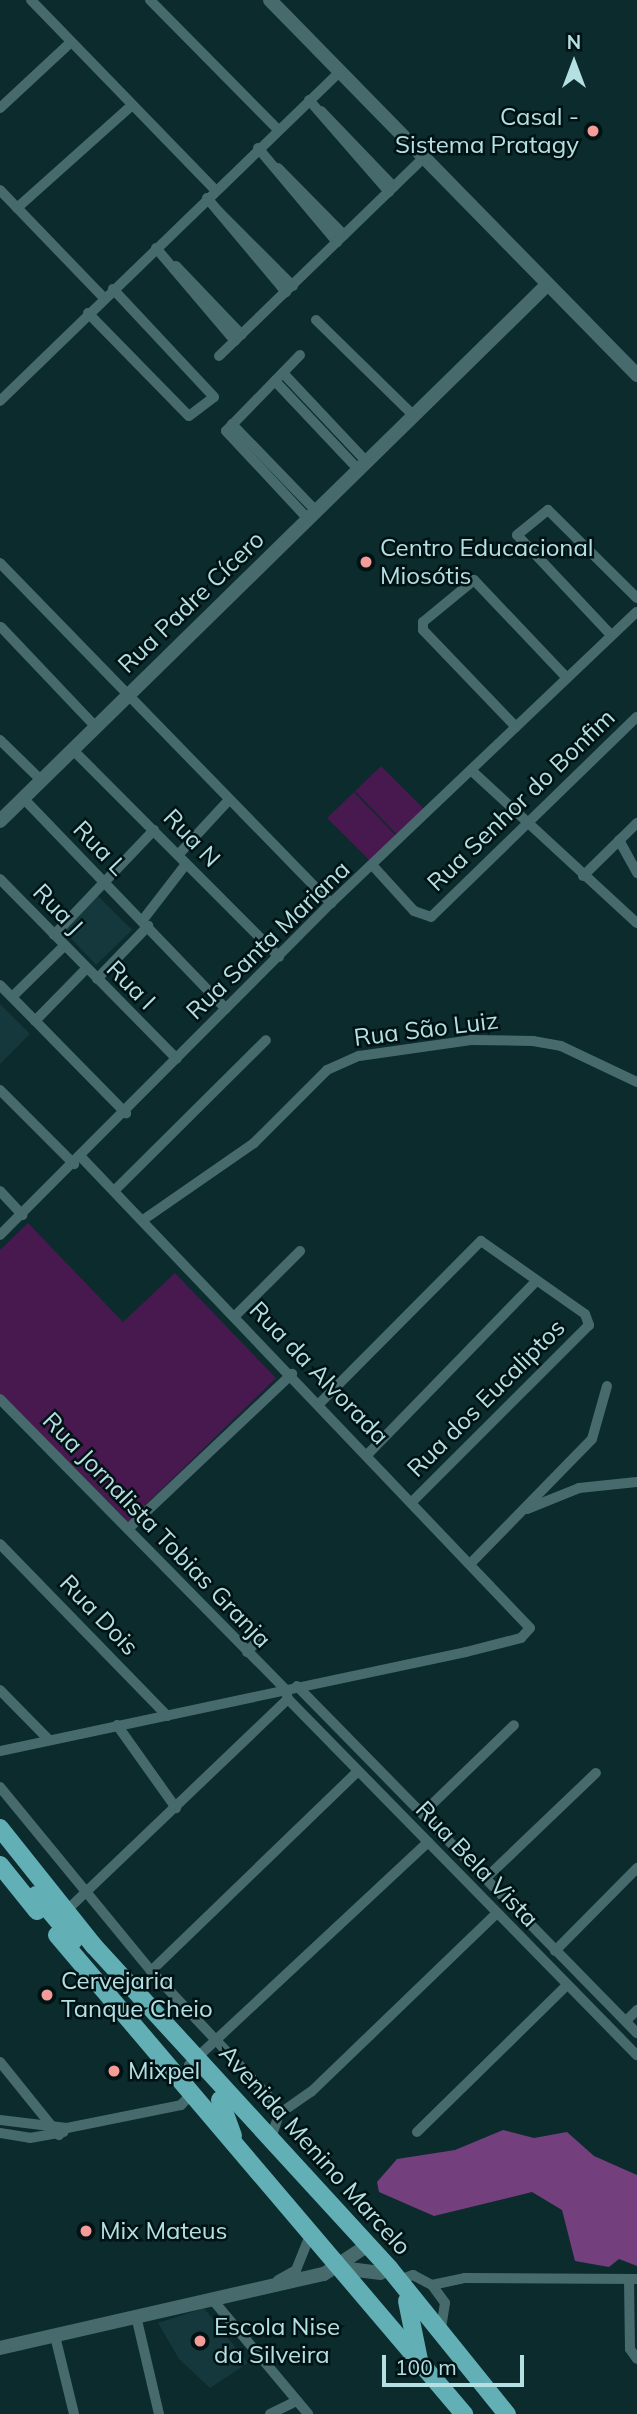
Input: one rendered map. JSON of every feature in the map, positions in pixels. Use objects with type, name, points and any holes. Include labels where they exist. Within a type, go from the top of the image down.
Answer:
[{"type":"main road","name":"Avenida Menino Marcelo","points":[[0,1828],[65,1912],[144,2000],[220,2100],[364,2248]]},
{"type":"main road","name":"Avenida Menino Marcelo","points":[[0,1846],[55,1920],[194,2065],[271,2139],[390,2279],[494,2414]]},
{"type":"main road","points":[[0,1865],[237,2149],[312,2232],[464,2414]]},
{"type":"main road","points":[[192,2093],[194,2065]]},
{"type":"main road","points":[[220,2100],[237,2149]]},
{"type":"main road","name":"Avenida Menino Marcelo","points":[[390,2279],[441,2329],[507,2414]]},
{"type":"main road","points":[[407,2301],[419,2361]]},
{"type":"street","points":[[31,0],[211,194],[218,211],[290,289]]},
{"type":"street","points":[[150,0],[278,130]]},
{"type":"street","points":[[270,0],[636,378]]},
{"type":"street","points":[[0,108],[71,42]]},
{"type":"street","points":[[0,401],[258,148],[339,73]]},
{"type":"street","points":[[309,100],[391,190]]},
{"type":"street","points":[[17,208],[131,106]]},
{"type":"street","points":[[258,148],[340,238]]},
{"type":"street","points":[[219,356],[423,158]]},
{"type":"street","points":[[0,190],[104,298]]},
{"type":"street","points":[[156,248],[238,338]]},
{"type":"street","name":"Rua Padre Cícero","points":[[0,821],[547,285]]},
{"type":"street","points":[[88,313],[189,416],[214,397],[113,289]]},
{"type":"street","points":[[316,320],[413,415]]},
{"type":"street","points":[[300,355],[232,424],[227,434],[312,515]]},
{"type":"street","points":[[279,377],[362,466]]},
{"type":"street","points":[[611,635],[517,535],[548,510],[637,598]]},
{"type":"street","points":[[0,563],[71,628],[128,695],[228,801],[331,903]]},
{"type":"street","points":[[516,727],[423,630],[423,622],[469,579],[478,582],[566,677]]},
{"type":"street","name":"Rua Santa Mariana","points":[[0,1236],[331,903],[374,867],[566,677],[637,612]]},
{"type":"street","points":[[1,627],[96,727]]},
{"type":"street","name":"Rua Senhor do Bonfim","points":[[374,867],[414,911],[431,917],[637,717]]},
{"type":"street","points":[[0,740],[42,781]]},
{"type":"street","name":"Rua N","points":[[73,750],[279,957]]},
{"type":"street","points":[[472,771],[525,826],[637,923]]},
{"type":"street","name":"Rua L","points":[[24,799],[226,1009]]},
{"type":"street","points":[[97,979],[145,923],[182,859],[228,801]]},
{"type":"street","points":[[583,876],[637,823]]},
{"type":"street","points":[[54,935],[154,830]]},
{"type":"street","points":[[620,840],[637,873]]},
{"type":"street","name":"Rua J","points":[[0,879],[86,969]]},
{"type":"street","points":[[12,997],[64,946]]},
{"type":"street","points":[[35,1021],[86,969]]},
{"type":"street","name":"Rua I","points":[[86,969],[177,1059]]},
{"type":"street","points":[[0,985],[125,1113]]},
{"type":"street","points":[[114,1191],[266,1040]]},
{"type":"street","name":"Rua São Luiz","points":[[143,1220],[254,1143],[327,1070],[359,1056],[471,1040],[533,1041],[561,1046],[637,1082]]},
{"type":"street","name":"Rua da Alvorada","points":[[0,1090],[143,1220],[526,1619],[525,1636],[466,1652]]},
{"type":"street","points":[[0,1191],[22,1215]]},
{"type":"street","points":[[319,1404],[477,1244],[492,1243],[536,1281],[368,1454]]},
{"type":"street","points":[[235,1316],[300,1251]]},
{"type":"street","name":"Rua dos Eucaliptos","points":[[413,1501],[589,1325],[585,1314],[536,1281]]},
{"type":"street","points":[[128,1530],[292,1374]]},
{"type":"street","points":[[471,1563],[592,1439],[607,1386]]},
{"type":"street","name":"Rua Jornalista Tobias Granja","points":[[0,1399],[287,1694]]},
{"type":"street","points":[[521,1512],[579,1488],[637,1482]]},
{"type":"street","name":"Rua Dois","points":[[0,1544],[167,1716]]},
{"type":"street","points":[[247,1652],[258,1640]]},
{"type":"street","points":[[65,1912],[176,1808],[297,1686],[466,1652],[458,1641]]},
{"type":"street","name":"Rua Bela Vista","points":[[297,1686],[425,1812],[555,1951],[637,2033]]},
{"type":"street","points":[[0,1690],[48,1740]]},
{"type":"street","points":[[0,1751],[117,1725],[287,1694]]},
{"type":"street","name":"Rua Bela Vista","points":[[287,1694],[495,1915],[637,2056]]},
{"type":"street","points":[[117,1725],[176,1808]]},
{"type":"street","points":[[425,1812],[514,1725]]},
{"type":"street","points":[[152,1971],[358,1771]]},
{"type":"street","points":[[486,1878],[596,1773]]},
{"type":"street","points":[[0,1787],[135,1953],[279,2114]]},
{"type":"street","points":[[438,1852],[450,1839]]},
{"type":"street","points":[[194,2065],[428,1842]]},
{"type":"street","points":[[555,1951],[637,1868]]},
{"type":"street","points":[[271,2139],[279,2114],[311,2092],[495,1915]]},
{"type":"street","points":[[116,1970],[135,1953]]},
{"type":"street","points":[[417,2132],[570,1990],[585,1982]]},
{"type":"street","points":[[144,2000],[164,1985]]},
{"type":"street","points":[[626,2021],[637,2010]]},
{"type":"street","points":[[0,2062],[61,2129]]},
{"type":"street","points":[[0,2133],[30,2138],[61,2129],[181,2105],[192,2093]]},
{"type":"street","points":[[0,2120],[61,2129]]},
{"type":"street","points":[[30,2125],[30,2138]]},
{"type":"street","points":[[249,2290],[296,2270],[312,2232]]},
{"type":"street","points":[[341,2268],[364,2248]]},
{"type":"street","points":[[0,2348],[341,2268],[390,2279],[419,2276],[432,2285],[445,2303],[441,2329]]},
{"type":"street","points":[[432,2285],[465,2278],[633,2279],[630,2349],[637,2359]]},
{"type":"street","points":[[212,2299],[308,2414]]},
{"type":"street","points":[[135,2316],[159,2414]]},
{"type":"street","points":[[55,2336],[74,2414]]},
{"type":"street","points":[[270,2414],[297,2402]]},
{"type":"shaded area","points":[[381,766],[428,813],[401,839],[355,791]]},
{"type":"shaded area","points":[[354,792],[400,840],[374,865],[327,818]]},
{"type":"shaded area","points":[[98,896],[132,930],[96,965],[64,931]]},
{"type":"shaded area","points":[[0,1004],[30,1034],[0,1064]]},
{"type":"shaded area","points":[[28,1223],[123,1322],[175,1273],[276,1378],[128,1522],[0,1395],[0,1250]]},
{"type":"shaded area","points":[[503,2130],[534,2138],[567,2132],[594,2156],[637,2175],[637,2266],[619,2259],[609,2267],[575,2261],[562,2210],[532,2192],[434,2216],[379,2192],[377,2182],[397,2159],[455,2150]]},
{"type":"shaded area","name":"Escola Nise da Silveira","points":[[204,2308],[248,2363],[210,2388],[179,2359],[158,2323]]},
{"type":"place","name":"Casal - Sistema Pratagy","points":[[593,131]]},
{"type":"place","name":"Centro Educacional Miosótis","points":[[366,562]]},
{"type":"place","name":"Cervejaria Tanque Cheio","points":[[47,1995]]},
{"type":"place","name":"Mixpel","points":[[114,2071]]},
{"type":"place","name":"Mix Mateus","points":[[86,2231]]},
{"type":"place","name":"Escola Nise da Silveira","points":[[200,2341]]}]
